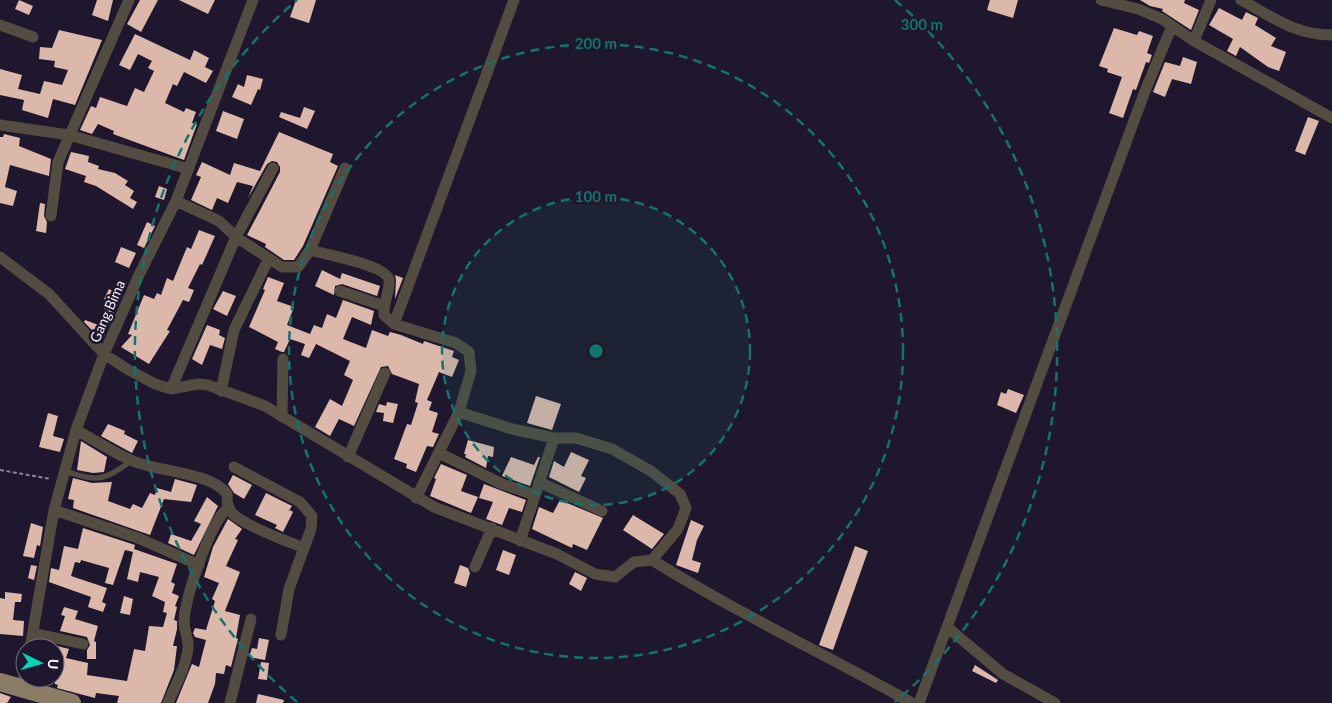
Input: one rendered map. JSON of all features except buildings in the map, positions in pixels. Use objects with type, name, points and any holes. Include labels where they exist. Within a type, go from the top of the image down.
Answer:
[{"type":"main road","points":[[0,682],[15,680]]},
{"type":"main road","points":[[34,688],[48,699],[72,703]]},
{"type":"street","points":[[51,216],[58,162],[130,0]]},
{"type":"street","name":"Gang Bima","points":[[31,638],[54,510],[76,430],[104,354],[176,201],[253,0]]},
{"type":"street","points":[[394,324],[514,0]]},
{"type":"street","points":[[1101,0],[1151,14],[1194,41],[1332,118]]},
{"type":"street","points":[[1194,41],[1211,0]]},
{"type":"street","points":[[1241,0],[1292,28],[1315,34],[1332,35]]},
{"type":"street","points":[[0,25],[33,37]]},
{"type":"street","points":[[919,703],[1145,91],[1172,26]]},
{"type":"street","points":[[0,125],[69,135],[189,169]]},
{"type":"street","points":[[171,389],[236,237],[273,168]]},
{"type":"street","points":[[176,201],[219,221],[236,237],[268,260],[282,267],[292,268],[303,263],[310,250],[345,168]]},
{"type":"street","points":[[310,250],[374,267],[385,272],[389,279],[384,316],[394,324],[456,343],[469,352],[471,371],[459,412],[416,498]]},
{"type":"street","points":[[0,257],[49,294],[104,354],[155,384],[171,389],[198,384],[208,385],[265,406],[416,498],[434,507],[557,554],[595,574],[611,578],[634,562],[652,560],[706,594],[821,652],[912,703]]},
{"type":"street","points":[[221,391],[234,330],[268,260]]},
{"type":"street","points":[[340,291],[384,306]]},
{"type":"street","points":[[282,417],[283,359]]},
{"type":"street","points":[[348,457],[386,373]]},
{"type":"street","points":[[459,412],[512,429],[554,438],[576,438],[612,449],[651,471],[682,497],[686,508],[684,518],[668,542],[652,560]]},
{"type":"street","points":[[76,430],[131,461],[157,469],[188,473],[217,486],[226,494],[228,508],[233,515],[276,537],[302,547]]},
{"type":"street","points":[[520,541],[554,438]]},
{"type":"street","points":[[439,453],[502,484],[535,495]]},
{"type":"street","points":[[234,467],[300,502],[310,512],[312,522],[302,547],[290,589],[281,635]]},
{"type":"street","points":[[539,482],[602,511]]},
{"type":"street","points":[[168,703],[188,649],[184,621],[199,565],[212,528],[228,508]]},
{"type":"street","points":[[54,510],[138,538],[199,565]]},
{"type":"street","points":[[475,567],[492,528]]},
{"type":"street","points":[[230,703],[251,619]]},
{"type":"street","points":[[947,627],[1003,674],[1055,703]]},
{"type":"street","points":[[32,633],[83,644]]},
{"type":"lane","points":[[63,476],[107,477],[131,461]]},
{"type":"path","points":[[0,470],[63,476]]}]
